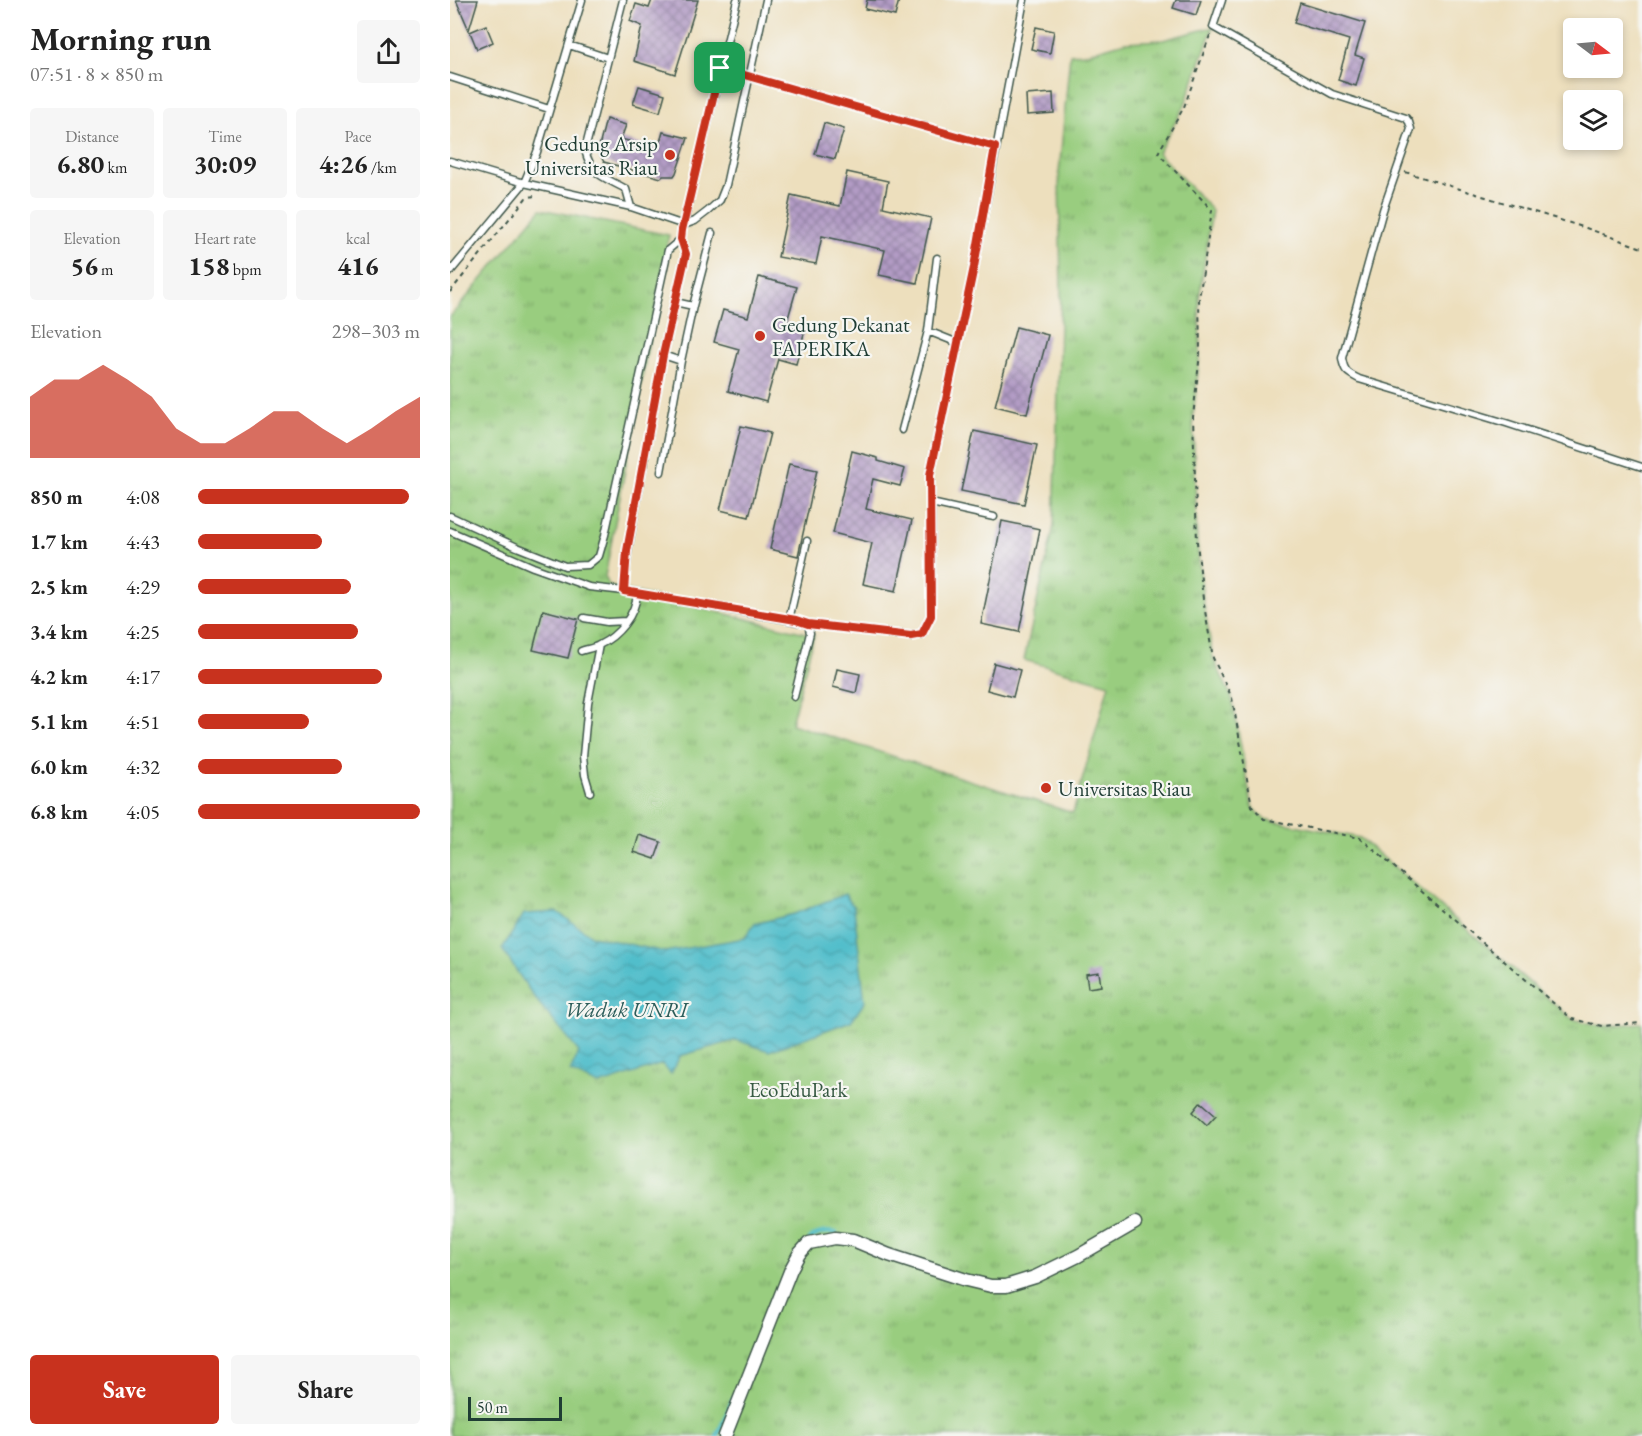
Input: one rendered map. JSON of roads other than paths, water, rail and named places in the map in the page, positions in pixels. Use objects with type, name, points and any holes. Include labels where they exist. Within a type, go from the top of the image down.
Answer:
[{"type":"street","points":[[726,1436],[791,1269],[799,1254],[809,1243],[835,1238],[853,1240],[889,1255],[966,1280],[990,1286],[1006,1286],[1035,1277],[1135,1223]]},
{"type":"lane","points":[[450,272],[524,183],[537,152],[582,0]]},
{"type":"lane","points":[[623,0],[585,150],[588,163],[594,172],[626,189],[631,207]]},
{"type":"lane","points":[[624,591],[627,551],[663,355],[686,254],[681,239],[737,0]]},
{"type":"lane","points":[[450,162],[524,183],[631,207],[684,225],[695,221],[720,200],[726,185],[766,0]]},
{"type":"lane","points":[[450,531],[534,567],[589,587],[637,593],[808,624],[911,636],[922,634],[931,616],[930,475],[974,267],[1024,0]]},
{"type":"lane","points":[[1222,0],[1213,27],[1332,94],[1406,118],[1409,122],[1410,129],[1396,169],[1342,358],[1347,373],[1359,379],[1642,467]]},
{"type":"lane","points":[[569,45],[608,58]]},
{"type":"lane","points":[[720,68],[995,147]]},
{"type":"lane","points":[[450,77],[549,109]]},
{"type":"lane","points":[[661,472],[681,361],[712,233]]},
{"type":"lane","points":[[450,516],[565,566],[588,565],[599,556],[668,250],[681,239]]},
{"type":"lane","points":[[902,430],[928,331],[937,258]]},
{"type":"lane","points":[[675,302],[693,306]]},
{"type":"lane","points":[[928,331],[958,343]]},
{"type":"lane","points":[[663,355],[681,361]]},
{"type":"lane","points":[[931,503],[994,517]]},
{"type":"lane","points":[[789,620],[807,541]]},
{"type":"lane","points":[[581,651],[599,645],[616,633],[632,615],[637,593]]},
{"type":"lane","points":[[584,618],[607,622],[626,621]]},
{"type":"lane","points":[[794,698],[810,633],[808,624]]},
{"type":"lane","points":[[591,792],[585,775],[583,756],[588,703],[599,645]]},
{"type":"water","name":"Waduk UNRI","points":[[845,894],[854,908],[865,1002],[851,1021],[769,1051],[736,1040],[680,1056],[671,1074],[662,1064],[599,1085],[570,1072],[579,1052],[534,997],[502,949],[524,914],[557,912],[592,936],[665,952],[745,938],[754,924],[794,914]]},
{"type":"waterway","points":[[810,1239],[822,1233],[836,1233]]},
{"type":"waterway","points":[[717,1436],[735,1395]]},
{"type":"place","name":"Gedung Arsip Universitas Riau","points":[[670,155]]},
{"type":"place","name":"Gedung Dekanat FAPERIKA","points":[[760,336]]},
{"type":"place","name":"Universitas Riau","points":[[1046,788]]},
{"type":"park label","name":"EcoEduPark","points":[[798,1089]]}]
